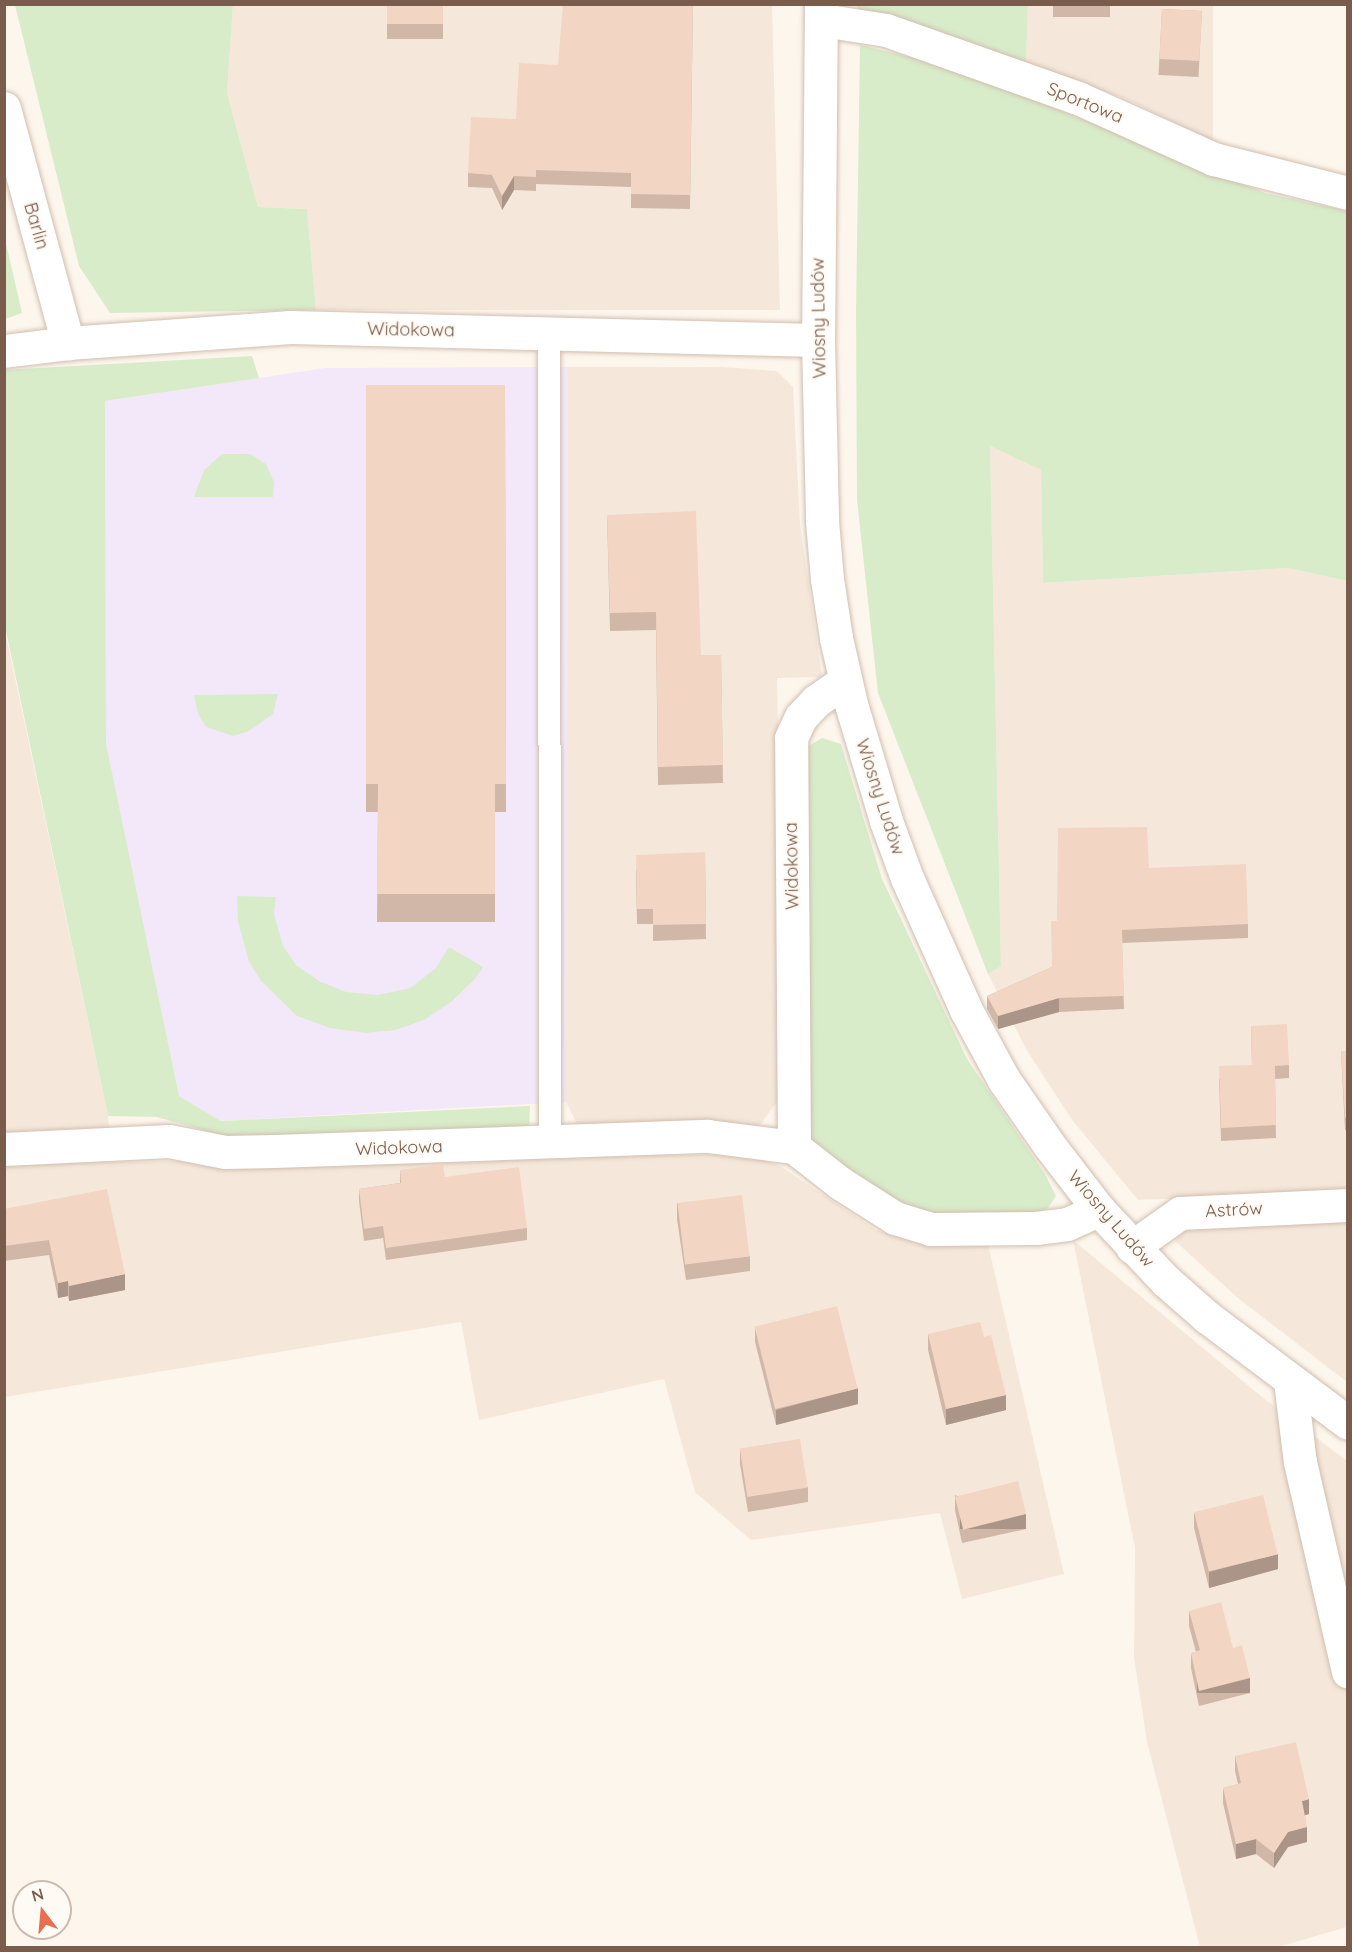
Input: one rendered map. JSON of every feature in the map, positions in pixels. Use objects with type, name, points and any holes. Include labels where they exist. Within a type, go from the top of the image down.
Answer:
[{"type":"street","name":"Sportowa","points":[[822,12],[886,30],[1078,98],[1214,159],[1347,193]]},
{"type":"street","name":"Wiosny Ludów","points":[[822,12],[818,340],[822,521],[827,579],[845,681],[868,765],[903,868],[966,1010],[1004,1080],[1049,1145],[1099,1210],[1132,1247],[1207,1317],[1347,1424]]},
{"type":"street","name":"Barlin","points":[[4,108],[68,343]]},
{"type":"street","name":"Widokowa","points":[[4,351],[68,343],[290,327],[818,340]]},
{"type":"street","name":"Widokowa","points":[[4,1149],[169,1141],[225,1152],[550,1144],[708,1136],[794,1147],[790,738],[801,717],[816,701],[845,681]]},
{"type":"street","points":[[794,1147],[840,1183],[895,1218],[930,1229],[1036,1228],[1067,1224],[1099,1210]]},
{"type":"street","name":"Astrów","points":[[1132,1247],[1180,1213],[1347,1205]]},
{"type":"street","points":[[1290,1381],[1300,1462],[1347,1672]]},
{"type":"lane","points":[[549,333],[550,1144]]},
{"type":"shaded area","points":[[233,5],[772,5],[780,310],[316,310],[307,209],[258,207],[227,93]]},
{"type":"shaded area","points":[[1028,5],[1213,5],[1213,141],[1124,98],[1026,64]]},
{"type":"shaded area","points":[[568,367],[723,367],[777,371],[793,387],[800,525],[822,677],[777,678],[785,1090],[760,1125],[579,1128],[566,1102]]},
{"type":"shaded area","points":[[568,367],[566,1102],[221,1121],[179,1096],[106,743],[105,401],[325,368]]},
{"type":"shaded area","points":[[990,446],[1041,470],[1043,583],[1288,568],[1347,581],[1347,1192],[1138,1200],[1073,1121],[1026,1049],[988,974],[1001,965]]},
{"type":"shaded area","points":[[4,626],[108,1116],[111,1162],[745,1154],[780,1166],[876,1230],[919,1244],[988,1244],[1064,1574],[962,1599],[940,1513],[751,1540],[695,1492],[664,1379],[479,1420],[461,1322],[5,1397]]},
{"type":"shaded area","points":[[1347,1221],[1347,1382],[1239,1299],[1175,1241],[1182,1230]]},
{"type":"shaded area","points":[[1073,1240],[1262,1397],[1347,1461],[1347,1927],[1278,1947],[1200,1947],[1147,1742],[1134,1657],[1135,1548]]},
{"type":"green space","points":[[857,4],[1028,5],[1026,64],[857,12]]},
{"type":"green space","points":[[15,5],[233,5],[227,93],[258,207],[307,209],[316,310],[110,313],[79,266]]},
{"type":"green space","points":[[860,45],[953,67],[1265,193],[1347,211],[1347,581],[1288,568],[1043,583],[1041,470],[990,446],[1001,966],[988,974],[878,693],[857,500],[856,311]]},
{"type":"green space","points":[[5,239],[22,313],[4,319]]},
{"type":"green space","points":[[252,356],[259,378],[105,401],[106,743],[179,1096],[221,1121],[530,1106],[529,1130],[235,1139],[157,1117],[108,1116],[5,626],[4,370]]},
{"type":"green space","points":[[222,454],[250,454],[266,464],[274,482],[273,497],[194,497],[204,470]]},
{"type":"green space","points":[[278,694],[273,714],[249,731],[233,736],[206,727],[198,714],[194,695]]},
{"type":"green space","points":[[822,738],[841,744],[882,879],[967,1059],[1045,1174],[1056,1196],[1048,1208],[1028,1219],[966,1218],[898,1208],[807,1141],[807,747]]},
{"type":"green space","points":[[237,896],[276,897],[274,914],[283,946],[296,965],[319,981],[346,992],[378,995],[410,988],[436,968],[449,947],[483,967],[475,979],[451,1002],[424,1020],[395,1030],[366,1033],[330,1028],[297,1016],[261,981],[249,962],[238,921]]},
{"type":"building","points":[[387,4],[443,4],[443,24],[387,24]]},
{"type":"building","points":[[563,4],[693,4],[690,195],[631,194],[631,173],[536,170],[536,177],[514,176],[502,196],[492,175],[468,173],[471,117],[516,119],[519,63],[558,65]]},
{"type":"building","points":[[1162,9],[1202,11],[1199,61],[1159,59]]},
{"type":"building","points":[[366,385],[505,385],[506,784],[495,784],[495,894],[377,894],[378,784],[366,784]]},
{"type":"building","points":[[696,511],[701,655],[721,655],[723,765],[658,767],[656,612],[610,613],[607,515]]},
{"type":"building","points":[[1147,827],[1149,868],[1246,864],[1248,924],[1122,930],[1124,996],[1059,998],[998,1016],[987,996],[1052,967],[1051,921],[1057,921],[1058,828]]},
{"type":"building","points":[[705,852],[706,924],[653,925],[653,909],[637,909],[636,855]]},
{"type":"building","points":[[1287,1024],[1289,1065],[1275,1066],[1276,1125],[1221,1128],[1219,1066],[1252,1065],[1251,1026]]},
{"type":"building","points":[[1341,1051],[1347,1051],[1347,1117],[1345,1118]]},
{"type":"building","points":[[443,1164],[445,1177],[519,1167],[527,1228],[386,1248],[383,1226],[364,1229],[359,1189],[401,1183],[400,1170]]},
{"type":"building","points":[[107,1189],[125,1274],[69,1286],[68,1281],[58,1283],[49,1240],[4,1246],[4,1209]]},
{"type":"building","points":[[742,1195],[750,1257],[685,1264],[677,1203]]},
{"type":"building","points":[[837,1306],[858,1388],[775,1409],[755,1327]]},
{"type":"building","points":[[980,1322],[984,1337],[991,1335],[1006,1395],[946,1409],[928,1334]]},
{"type":"building","points":[[800,1439],[808,1487],[747,1497],[740,1449]]},
{"type":"building","points":[[1018,1481],[1026,1514],[963,1530],[955,1497]]},
{"type":"building","points":[[1263,1495],[1278,1554],[1209,1571],[1194,1512]]},
{"type":"building","points":[[1221,1602],[1233,1648],[1242,1645],[1250,1678],[1199,1691],[1191,1653],[1200,1650],[1189,1611]]},
{"type":"building","points":[[1296,1742],[1309,1799],[1302,1801],[1307,1827],[1288,1832],[1274,1853],[1256,1839],[1236,1844],[1223,1788],[1241,1783],[1235,1756]]}]
